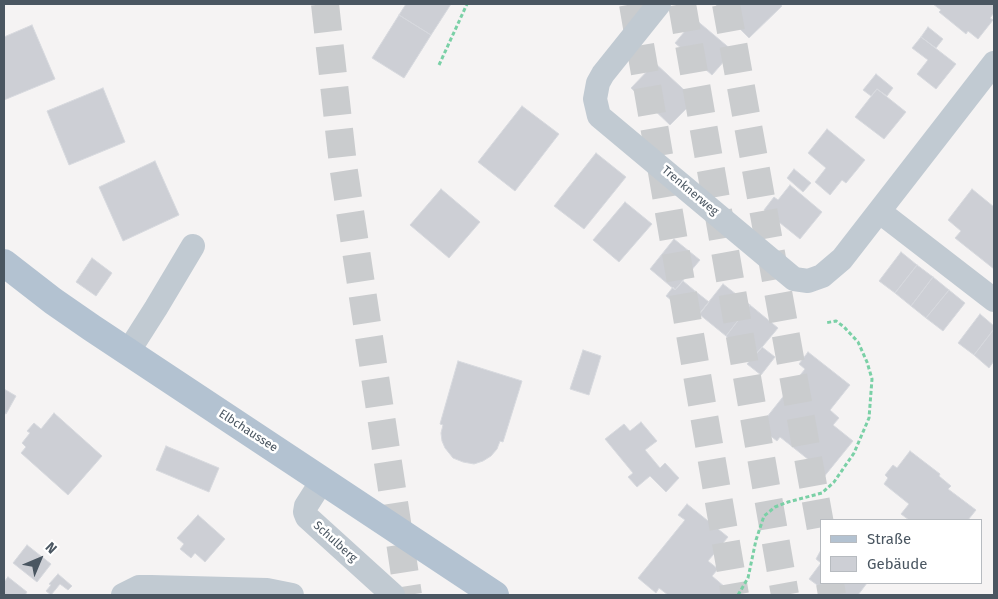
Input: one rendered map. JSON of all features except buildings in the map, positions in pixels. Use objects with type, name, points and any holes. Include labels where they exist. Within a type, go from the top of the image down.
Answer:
[{"type":"main road","name":"Elbchaussee","points":[[4,263],[53,301],[128,352],[495,595]]},
{"type":"street","name":"Trenknerweg","points":[[659,4],[603,74],[598,83],[595,100],[599,116],[794,279],[808,281],[822,276],[842,259],[994,64]]},
{"type":"street","points":[[880,212],[994,300]]},
{"type":"street","points":[[128,352],[193,246]]},
{"type":"street","name":"Schulberg","points":[[322,481],[306,506],[305,512],[307,517],[393,595]]},
{"type":"street","points":[[122,595],[139,587],[268,590],[292,595]]},
{"type":"path","points":[[439,65],[467,4]]},
{"type":"path","points":[[738,595],[748,578],[756,540],[764,516],[774,507],[822,493],[834,482],[854,453],[870,418],[872,379],[858,342],[836,321],[826,323]]},
{"type":"tunnel","points":[[325,4],[343,165],[408,595]]},
{"type":"tunnel","points":[[633,4],[735,595]]},
{"type":"tunnel","points":[[682,4],[785,595]]},
{"type":"tunnel","points":[[726,4],[820,524]]},
{"type":"tunnel","points":[[830,584],[832,595]]}]
